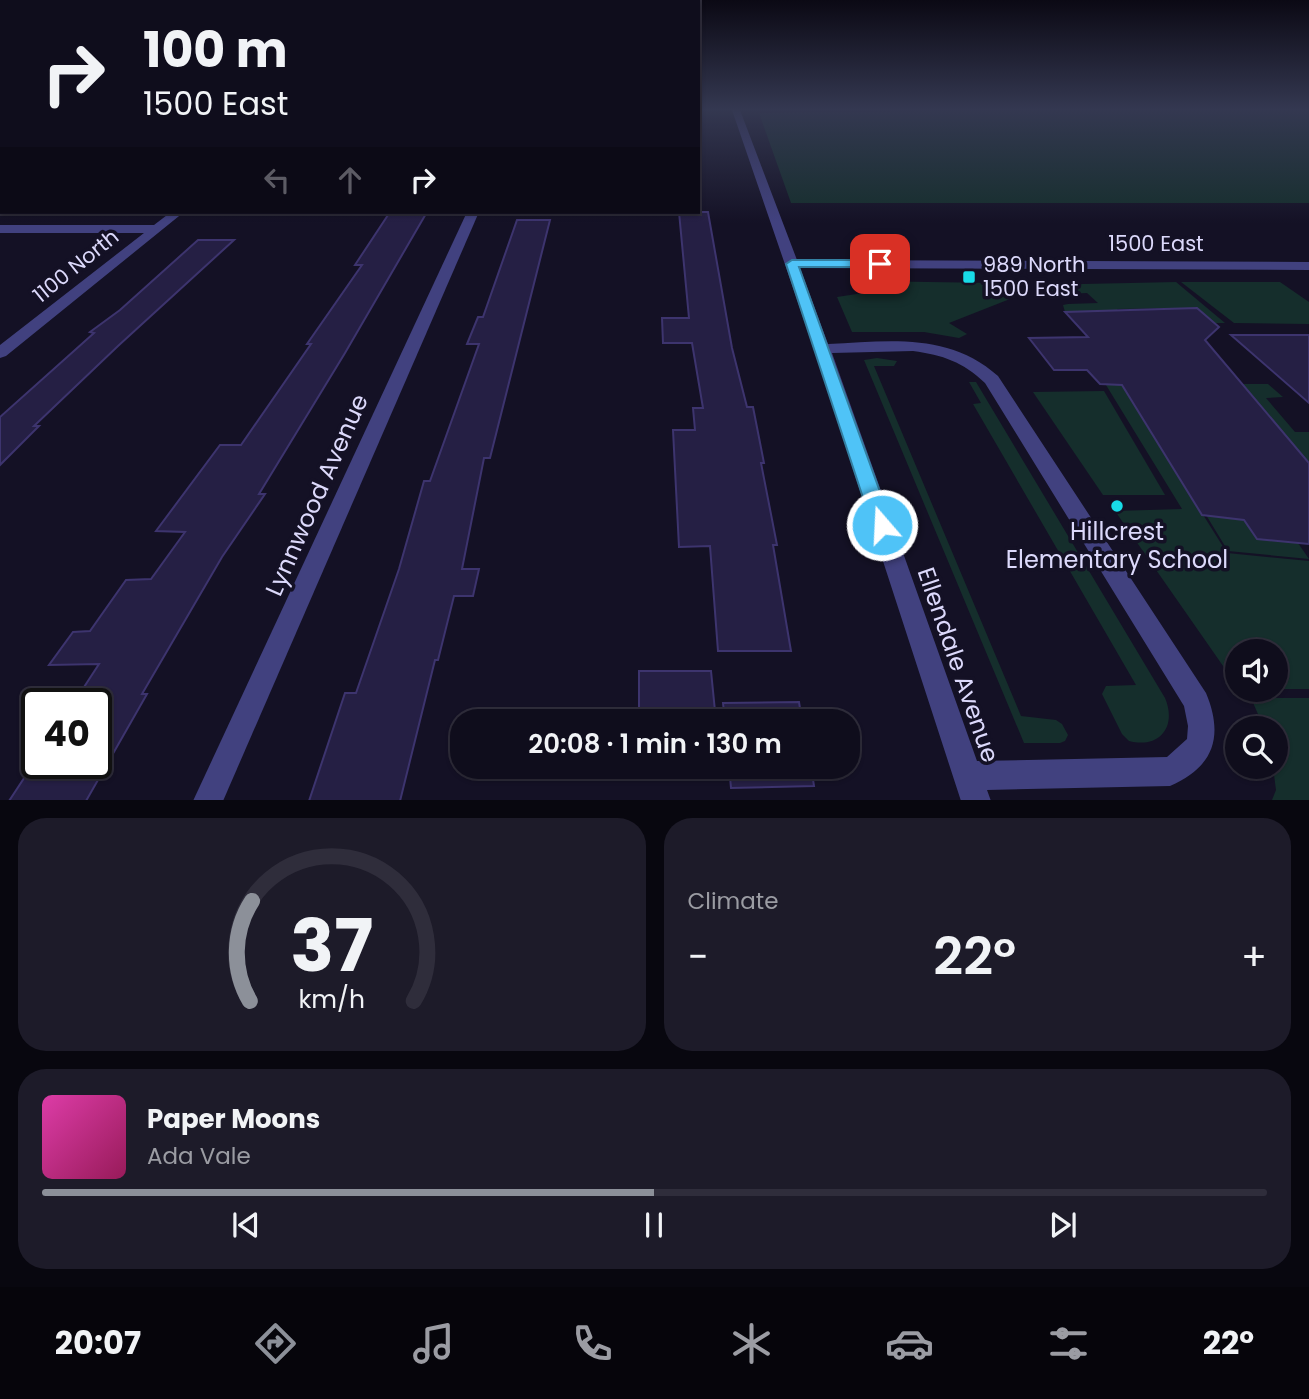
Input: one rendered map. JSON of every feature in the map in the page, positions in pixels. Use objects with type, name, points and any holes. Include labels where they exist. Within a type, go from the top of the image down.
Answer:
[{"type":"street","name":"Ellendale Avenue","points":[[750,147],[822,349],[976,800]]},
{"type":"street","name":"1100 North","points":[[0,353],[175,214]]},
{"type":"street","name":"Lynnwood Avenue","points":[[208,800],[472,214]]},
{"type":"street","points":[[0,229],[156,229]]},
{"type":"street","name":"1500 East","points":[[792,264],[1309,265]]},
{"type":"street","points":[[822,349],[924,348],[954,353],[977,364],[992,380],[1196,702],[1203,726],[1200,745],[1192,759],[1170,771],[968,776]]},
{"type":"green space","points":[[771,147],[1309,147],[1309,203],[791,203]]},
{"type":"green space","points":[[864,281],[998,283],[1010,288],[1015,297],[949,323],[967,334],[959,338],[924,332],[852,332],[837,297],[863,293]]},
{"type":"green space","points":[[1176,282],[1225,323],[1214,323],[1196,308],[1117,309],[1124,318],[1096,311],[1065,312],[1063,305],[1098,303],[1087,293],[1053,293],[1037,285]]},
{"type":"green space","points":[[1181,282],[1280,282],[1309,302],[1309,324],[1234,323]]},
{"type":"green space","points":[[877,358],[897,361],[894,366],[874,366],[1021,716],[1056,720],[1062,724],[1068,735],[1065,741],[1024,743],[864,360]]},
{"type":"green space","points":[[969,382],[976,382],[1165,698],[1169,718],[1163,733],[1157,738],[1140,743],[1129,741],[1122,734],[1102,694],[1106,686],[1136,685],[973,404],[981,403]]},
{"type":"green space","points":[[1242,384],[1268,384],[1283,397],[1266,398],[1295,432],[1309,432],[1309,463]]},
{"type":"green space","points":[[1106,385],[1122,385],[1227,553],[1309,561],[1309,689],[1288,689],[1288,639],[1225,639],[1225,669],[1115,511],[1182,509]]},
{"type":"green space","points":[[1104,391],[1165,495],[1103,495],[1033,392]]},
{"type":"green space","points":[[1206,515],[1244,520],[1257,539],[1298,543],[1309,559],[1228,551]]},
{"type":"green space","points":[[1288,698],[1309,698],[1309,800],[1272,800],[1276,790],[1275,779],[1288,779],[1288,716],[1259,716],[1253,702],[1288,702]]},
{"type":"building","points":[[708,212],[732,348],[747,407],[753,407],[764,463],[761,463],[777,545],[773,545],[791,651],[718,651],[710,546],[679,547],[673,430],[695,430],[693,408],[703,408],[692,343],[663,343],[662,318],[689,318],[679,214]]},
{"type":"building","points":[[389,214],[426,214],[259,494],[265,494],[222,557],[142,694],[147,694],[112,755],[112,688],[83,688],[99,664],[49,665],[73,632],[90,631],[126,580],[151,579],[185,532],[156,531],[220,445],[241,445],[362,265],[355,265]]},
{"type":"building","points":[[517,220],[550,220],[490,458],[484,458],[462,569],[479,569],[473,596],[454,596],[400,800],[309,800],[345,693],[356,693],[399,569],[424,481],[430,481],[479,344],[467,344],[478,317],[483,317]]},
{"type":"building","points":[[198,240],[234,240],[34,426],[39,426],[0,465],[0,417],[94,333],[90,332],[120,310]]},
{"type":"building","points":[[1197,308],[1219,327],[1205,340],[1309,463],[1309,544],[1257,539],[1244,520],[1202,515],[1122,385],[1100,384],[1087,370],[1054,370],[1029,338],[1088,337],[1065,312]]},
{"type":"building","points":[[1231,335],[1309,335],[1309,403]]},
{"type":"building","points":[[639,671],[711,671],[715,709],[639,709]]},
{"type":"building","points":[[799,702],[800,709],[724,709],[723,703]]},
{"type":"building","points":[[23,779],[99,779],[87,800],[10,800]]},
{"type":"building","points":[[730,779],[813,779],[814,786],[731,788]]},
{"type":"place","name":"989 North 1500 East","points":[[969,277]]},
{"type":"place","name":"Hillcrest Elementary School","points":[[1117,506]]},
{"type":"route","points":[[880,264],[792,264],[882,525]]}]
